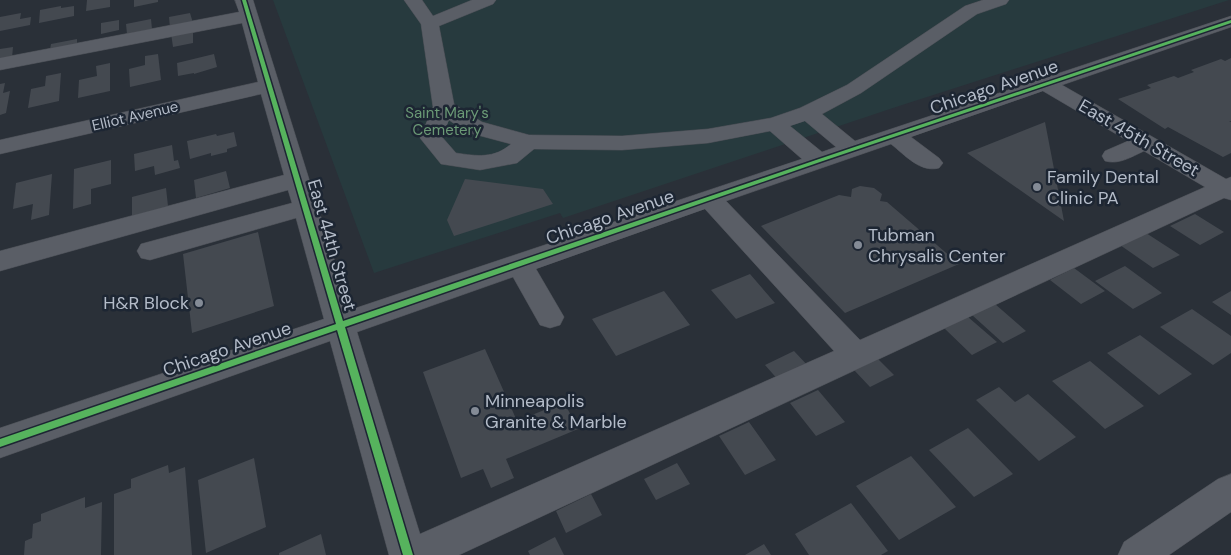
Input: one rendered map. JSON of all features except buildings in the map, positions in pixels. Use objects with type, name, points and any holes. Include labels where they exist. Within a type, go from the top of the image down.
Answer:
[{"type":"street","points":[[412,0],[430,24],[444,106],[431,138],[449,159],[480,163],[508,158],[528,142]]},
{"type":"street","points":[[430,24],[486,0]]},
{"type":"street","points":[[444,106],[474,127],[528,142],[622,143],[708,136],[775,124],[808,113],[854,89],[963,5],[1000,0]]},
{"type":"street","points":[[0,64],[246,8]]},
{"type":"street","name":"East 44th Street","points":[[246,8],[408,555]]},
{"type":"street","name":"Chicago Avenue","points":[[0,443],[818,161],[1226,28]]},
{"type":"street","name":"East 45th Street","points":[[1047,85],[1229,188]]},
{"type":"street","name":"Elliot Avenue","points":[[0,147],[269,86]]},
{"type":"street","points":[[808,113],[853,150]]},
{"type":"street","points":[[775,124],[818,161]]},
{"type":"street","points":[[895,136],[931,163]]},
{"type":"street","points":[[1113,156],[1145,142]]},
{"type":"street","points":[[0,261],[298,179]]},
{"type":"street","points":[[418,555],[856,355],[1229,188]]},
{"type":"street","points":[[710,198],[856,355]]},
{"type":"street","points":[[150,251],[306,207]]},
{"type":"street","points":[[520,264],[550,316]]},
{"type":"street","points":[[1137,555],[1231,491]]},
{"type":"green space","name":"Saint Mary's Cemetery","points":[[273,0],[1229,0],[899,106],[563,218],[560,213],[374,273]]},
{"type":"cycle path","points":[[244,0],[408,555]]},
{"type":"cycle path","points":[[0,443],[1231,21]]},
{"type":"place","name":"Family Dental Clinic PA","points":[[1037,187]]},
{"type":"place","name":"Tubman Chrysalis Center","points":[[858,245]]},
{"type":"place","name":"H&R Block","points":[[199,303]]},
{"type":"place","name":"Minneapolis Granite & Marble","points":[[475,411]]}]
